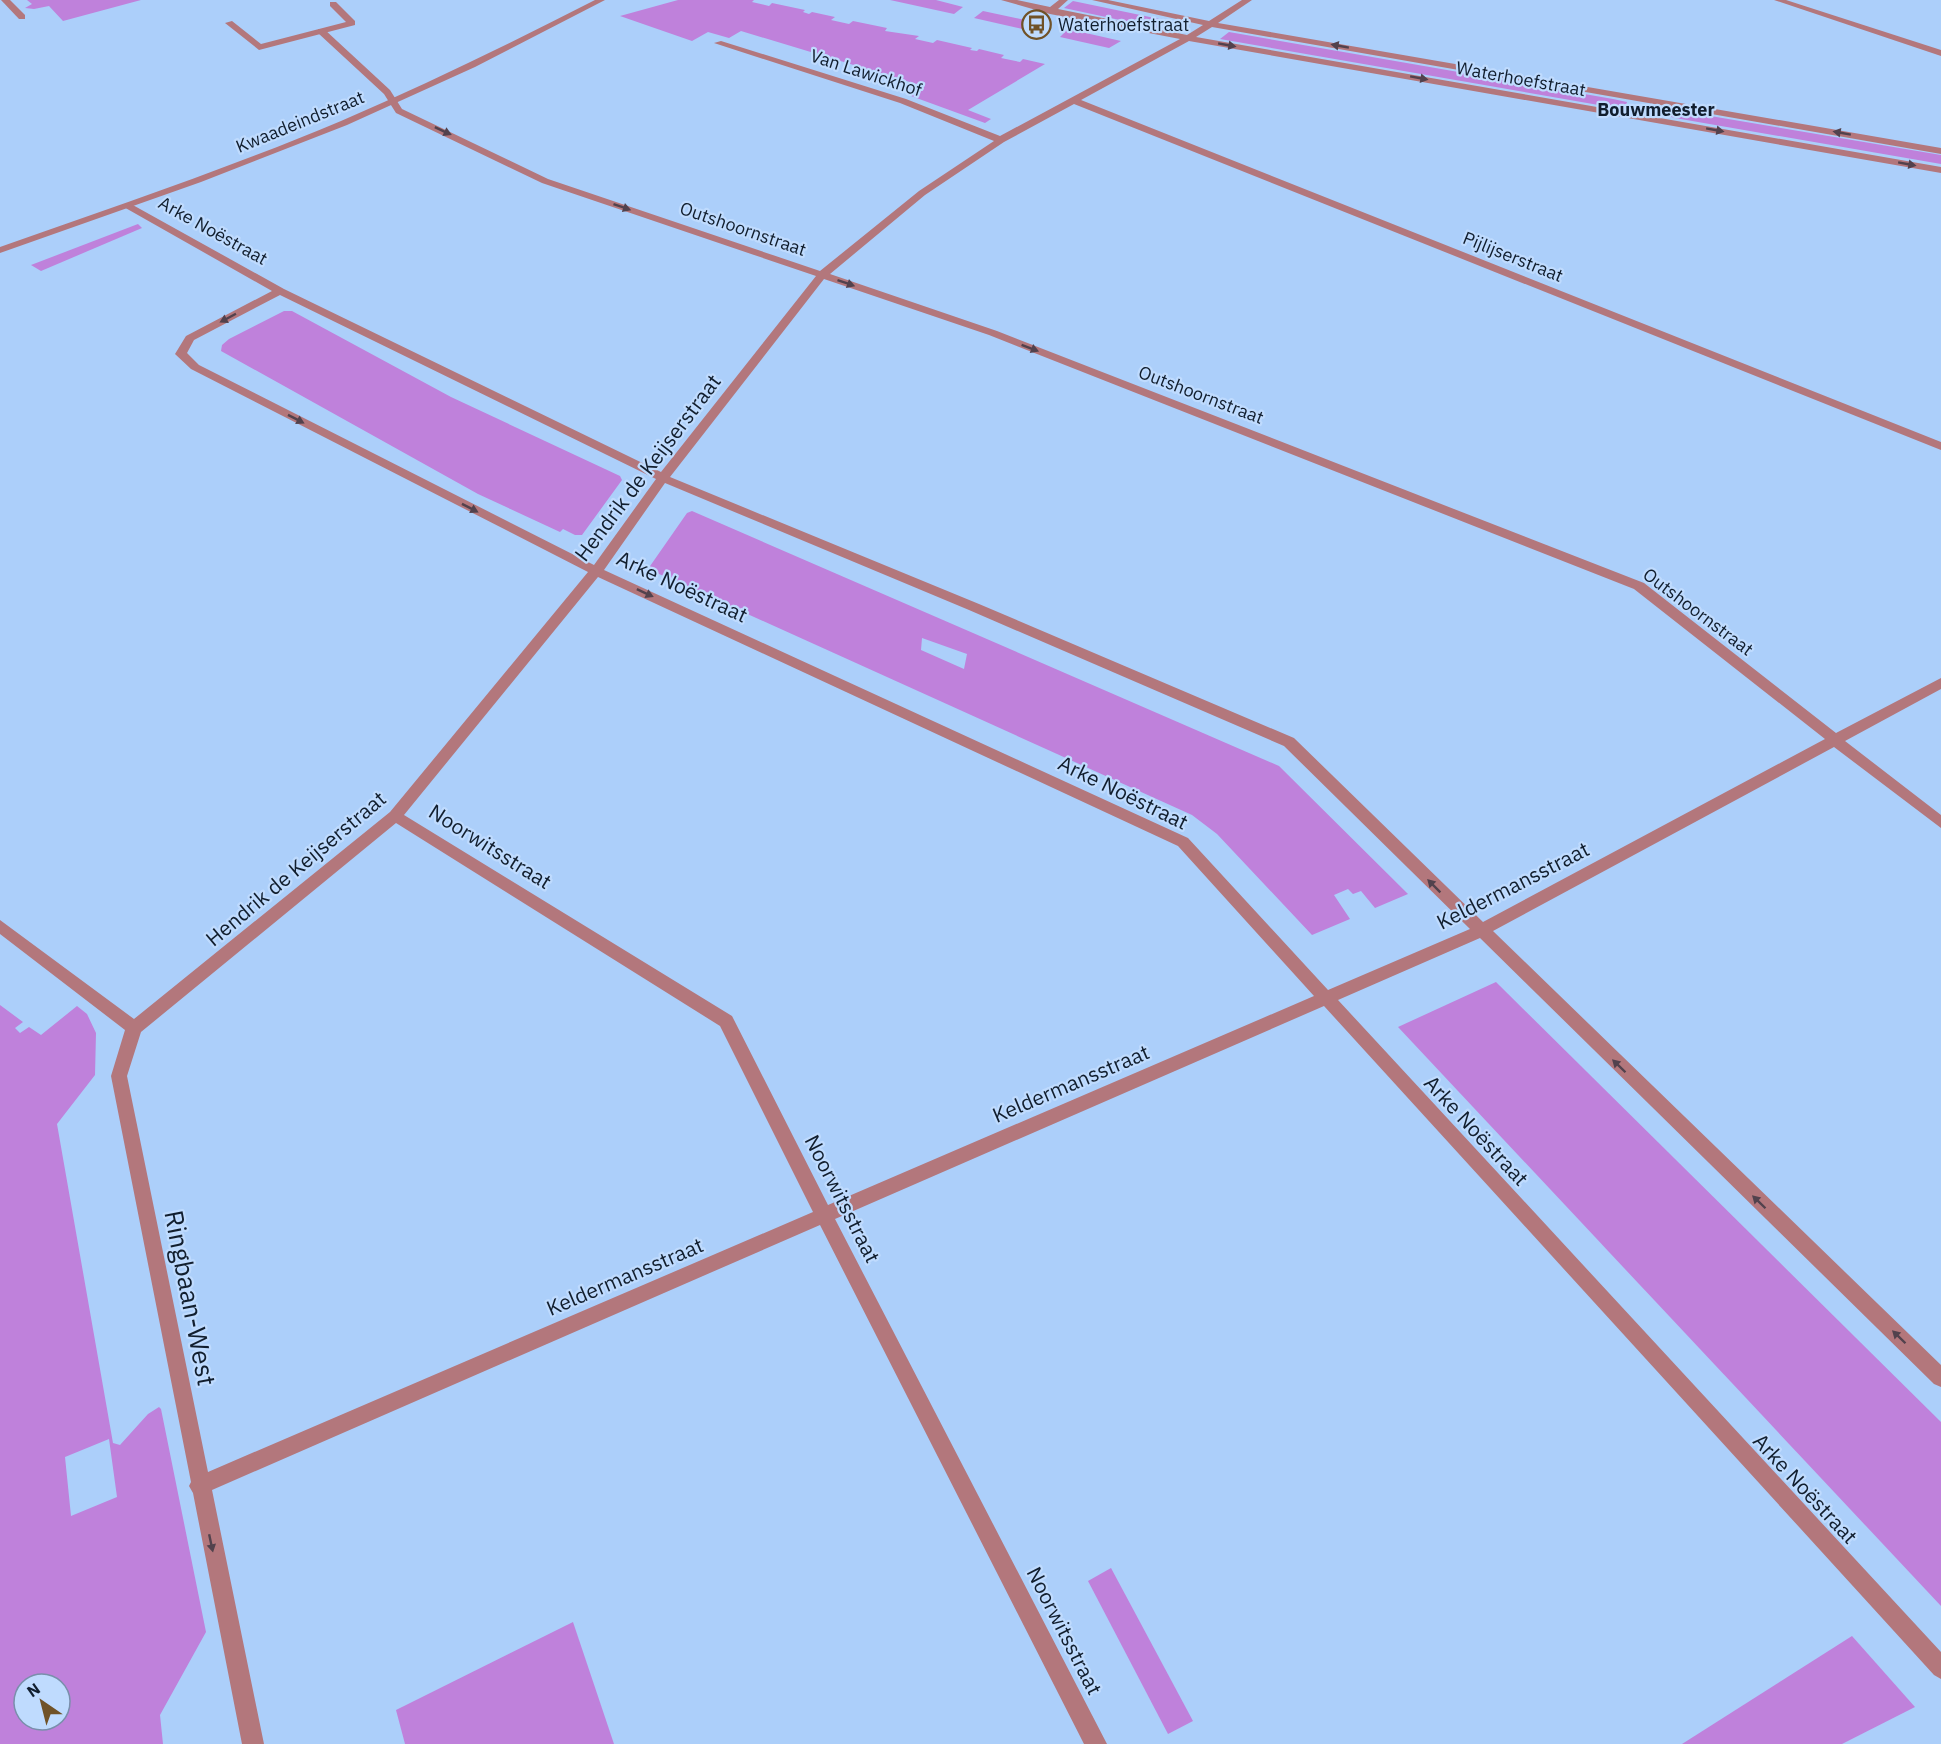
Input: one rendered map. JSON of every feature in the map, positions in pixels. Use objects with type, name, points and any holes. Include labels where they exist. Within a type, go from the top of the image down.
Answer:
[{"type":"street","points":[[5,0],[22,16]]},
{"type":"street","name":"Kwaadeindstraat","points":[[0,250],[219,173],[393,102],[601,0]]},
{"type":"street","name":"Waterhoefstraat","points":[[1005,0],[1188,38],[1941,170]]},
{"type":"street","points":[[1050,11],[1064,0]]},
{"type":"street","name":"Waterhoefstraat","points":[[1096,0],[1210,24],[1941,151]]},
{"type":"street","name":"Hendrik de Keijserstraat","points":[[134,1028],[395,816],[500,691],[596,571],[663,478],[822,275],[922,193],[1001,140],[1188,38],[1248,0]]},
{"type":"street","points":[[1778,0],[1941,53]]},
{"type":"street","points":[[229,23],[259,47],[352,23],[333,4]]},
{"type":"street","name":"Outshoornstraat","points":[[321,31],[387,92],[399,111],[545,182],[993,333],[1639,586],[1941,823]]},
{"type":"street","name":"Van Lawickhof","points":[[718,43],[903,101],[1001,140]]},
{"type":"street","name":"Pijlijserstraat","points":[[1073,100],[1941,446]]},
{"type":"street","points":[[1642,117],[1649,100]]},
{"type":"street","name":"Arke Noëstraat","points":[[127,206],[280,291],[663,478],[974,607],[1289,742],[1480,931],[1941,1378]]},
{"type":"street","name":"Arke Noëstraat","points":[[280,291],[190,338],[181,354],[195,367],[596,571],[1183,842],[1941,1668]]},
{"type":"street","name":"Keldermansstraat","points":[[199,1486],[1480,931],[1941,683]]},
{"type":"street","name":"Noorwitsstraat","points":[[395,816],[726,1021],[1096,1744]]},
{"type":"street","points":[[0,926],[134,1028]]},
{"type":"street","name":"Ringbaan-West","points":[[134,1028],[119,1076],[199,1486],[253,1744]]},
{"type":"shaded area","points":[[27,0],[141,0],[63,21],[49,6],[25,8],[32,4]]},
{"type":"shaded area","points":[[678,0],[754,0],[752,2],[769,6],[772,3],[805,10],[803,12],[809,14],[812,12],[835,17],[831,20],[849,24],[853,21],[887,28],[885,31],[919,36],[915,39],[933,43],[937,40],[972,48],[970,50],[979,49],[1004,55],[1001,58],[1020,62],[1023,59],[1045,64],[968,110],[991,119],[985,123],[911,96],[923,86],[741,31],[729,38],[708,32],[692,41],[620,16]]},
{"type":"shaded area","points":[[890,0],[936,0],[963,7],[954,14]]},
{"type":"shaded area","points":[[1073,1],[1169,21],[1157,28],[1064,8]]},
{"type":"shaded area","points":[[983,11],[1048,25],[1040,33],[974,18]]},
{"type":"shaded area","points":[[1068,29],[1121,41],[1109,48],[1060,37]]},
{"type":"shaded area","points":[[1229,32],[1627,102],[1625,108],[1610,107],[1220,39]]},
{"type":"shaded area","points":[[1663,108],[1941,155],[1941,164],[1675,118],[1661,114]]},
{"type":"shaded area","points":[[138,224],[142,228],[41,271],[31,265]]},
{"type":"shaded area","points":[[284,311],[292,311],[451,397],[620,476],[622,480],[582,535],[575,535],[563,529],[560,532],[478,494],[221,351],[222,345],[229,339]]},
{"type":"shaded area","points":[[692,511],[1279,766],[1408,894],[1375,908],[1361,891],[1353,894],[1348,889],[1334,895],[1350,919],[1312,935],[1217,834],[1192,815],[648,569],[687,513]],"holes":[[[922,638],[967,654],[964,669],[921,650]]]},
{"type":"shaded area","points":[[1496,982],[1941,1422],[1941,1606],[1398,1027]]},
{"type":"shaded area","points":[[0,1005],[23,1022],[15,1028],[20,1033],[29,1027],[41,1035],[77,1006],[87,1014],[96,1033],[95,1075],[57,1124],[113,1443],[120,1445],[148,1414],[159,1407],[161,1409],[206,1632],[160,1715],[163,1744],[0,1744]],"holes":[[[109,1439],[117,1497],[71,1516],[65,1457]]]},
{"type":"shaded area","points":[[1111,1568],[1193,1721],[1168,1734],[1088,1581]]},
{"type":"shaded area","points":[[573,1622],[614,1744],[405,1744],[396,1710]]},
{"type":"shaded area","points":[[1852,1636],[1915,1707],[1842,1744],[1682,1744]]},
{"type":"place","name":"Waterhoefstraat","points":[[1037,25]]},
{"type":"district","name":"Bouwmeester","points":[[1656,110]]}]
